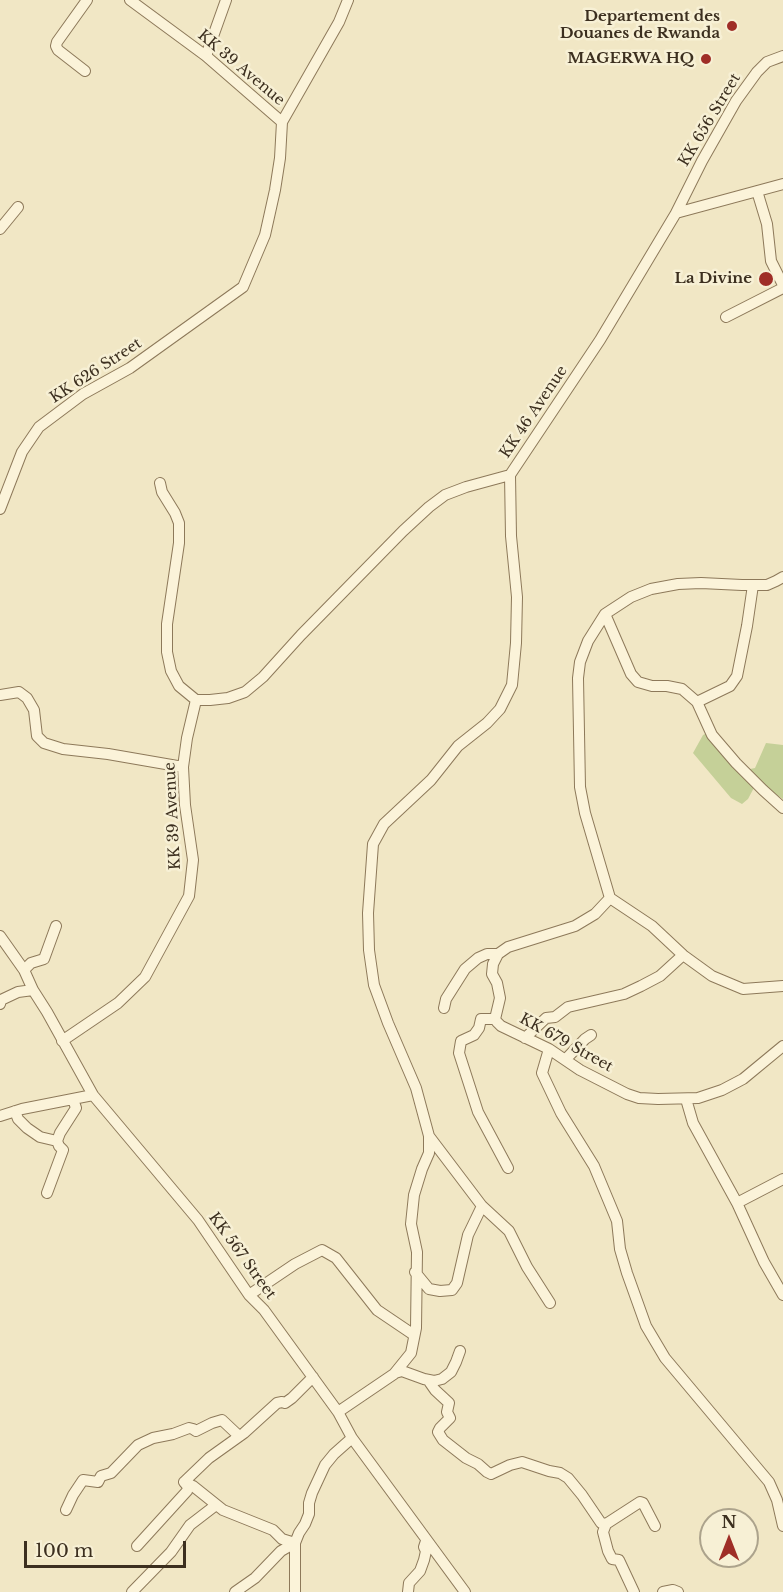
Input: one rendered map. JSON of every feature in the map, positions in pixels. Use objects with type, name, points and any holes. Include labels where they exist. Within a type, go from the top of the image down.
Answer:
[{"type":"street","points":[[85,71],[58,50],[56,45],[87,0]]},
{"type":"street","name":"KK 39 Avenue","points":[[130,0],[206,56],[282,122],[280,158],[265,235],[243,287]]},
{"type":"street","points":[[206,56],[226,0]]},
{"type":"street","points":[[282,122],[335,31],[348,0]]},
{"type":"street","name":"KK 656 Street","points":[[676,213],[702,160],[736,101],[757,72],[767,63],[783,56]]},
{"type":"street","points":[[676,213],[783,184]]},
{"type":"street","points":[[726,317],[783,286],[771,261],[767,224],[757,191]]},
{"type":"street","points":[[0,229],[18,207]]},
{"type":"street","name":"KK 46 Avenue","points":[[196,700],[228,698],[245,692],[263,677],[301,635],[429,507],[445,495],[510,475],[600,340],[676,213]]},
{"type":"street","name":"KK 626 Street","points":[[0,509],[22,452],[39,427],[83,394],[130,368],[243,287]]},
{"type":"street","points":[[394,1374],[411,1353],[416,1328],[417,1252],[411,1224],[414,1195],[429,1153],[429,1136],[416,1088],[374,985],[369,950],[368,913],[373,844],[384,824],[431,780],[458,746],[487,723],[500,709],[512,685],[517,597],[511,536],[510,475]]},
{"type":"street","points":[[160,483],[162,492],[179,523],[179,543],[167,624],[167,652],[171,671],[179,686],[196,700]]},
{"type":"street","points":[[783,577],[767,585],[678,584],[651,589],[631,597],[605,614],[588,641],[580,662],[578,678],[580,787],[585,813],[610,898],[652,926],[683,955],[712,976],[743,988],[783,986]]},
{"type":"street","points":[[697,702],[730,686],[736,676],[753,585]]},
{"type":"street","points":[[605,614],[631,674],[638,682],[682,689],[697,702],[712,735],[736,764],[783,808]]},
{"type":"street","points":[[0,695],[19,692],[27,698],[34,710],[37,736],[44,742],[63,750],[108,754],[183,767]]},
{"type":"street","name":"KK 39 Avenue","points":[[62,1041],[118,1003],[145,977],[189,896],[193,860],[185,805],[183,767],[196,700]]},
{"type":"street","points":[[444,1008],[446,999],[465,969],[478,958],[488,954],[498,954],[508,947],[575,926],[595,914],[610,898]]},
{"type":"street","points":[[24,970],[31,963],[44,959],[56,926]]},
{"type":"street","name":"KK 567 Street","points":[[0,936],[24,970],[93,1095],[198,1220],[249,1295],[264,1310],[313,1377],[338,1412],[352,1438],[465,1592]]},
{"type":"street","name":"KK 679 Street","points":[[498,954],[493,964],[492,974],[497,983],[500,998],[495,1019],[501,1026],[549,1049],[580,1070],[639,1098],[698,1098],[722,1090],[743,1079],[783,1046]]},
{"type":"street","points":[[525,1038],[546,1018],[555,1017],[568,1006],[624,994],[660,976],[683,955]]},
{"type":"street","points":[[0,1004],[1,1000],[18,992],[33,990]]},
{"type":"street","points":[[495,1019],[481,1019],[474,1035],[461,1041],[459,1053],[478,1112],[508,1168]]},
{"type":"street","points":[[565,1060],[591,1035]]},
{"type":"street","points":[[549,1049],[542,1073],[561,1113],[594,1166],[617,1221],[620,1249],[646,1326],[665,1358],[769,1482],[777,1500],[783,1526]]},
{"type":"street","points":[[0,1116],[93,1095]]},
{"type":"street","points":[[47,1193],[63,1149],[57,1141],[60,1132],[76,1108],[73,1099]]},
{"type":"street","points":[[686,1099],[693,1123],[737,1203],[764,1262],[783,1295]]},
{"type":"street","points":[[15,1111],[18,1119],[27,1128],[40,1137],[57,1141]]},
{"type":"street","points":[[429,1136],[482,1206],[509,1231],[527,1267],[550,1303]]},
{"type":"street","points":[[737,1203],[783,1179]]},
{"type":"street","points":[[416,1272],[429,1288],[440,1291],[452,1290],[457,1283],[468,1235],[482,1206]]},
{"type":"street","points":[[249,1295],[295,1264],[322,1250],[336,1258],[377,1310],[414,1335]]},
{"type":"street","points":[[338,1412],[402,1371],[428,1380],[442,1379],[451,1372],[460,1351]]},
{"type":"street","points":[[184,1482],[209,1458],[239,1437],[277,1403],[285,1403],[292,1398],[313,1377]]},
{"type":"street","points":[[428,1380],[449,1403],[447,1412],[450,1418],[438,1432],[443,1440],[491,1474],[522,1462],[560,1473],[568,1478],[582,1495],[601,1523],[606,1524]]},
{"type":"street","points":[[66,1510],[83,1480],[98,1482],[101,1476],[111,1473],[138,1445],[153,1438],[189,1428],[196,1431],[212,1422],[222,1420],[239,1437]]},
{"type":"street","points":[[295,1592],[295,1544],[309,1514],[312,1493],[334,1454],[352,1438]]},
{"type":"street","points":[[184,1482],[193,1486],[223,1510],[273,1530],[282,1539],[295,1544]]},
{"type":"street","points":[[137,1546],[187,1491],[188,1487],[184,1482]]},
{"type":"street","points":[[634,1592],[619,1560],[612,1559],[603,1532],[606,1524],[640,1502],[644,1503],[655,1526]]},
{"type":"street","points":[[132,1592],[171,1552],[190,1525],[216,1505]]},
{"type":"street","points":[[408,1592],[410,1583],[420,1571],[427,1541]]},
{"type":"street","points":[[235,1592],[255,1578],[281,1551],[295,1544]]},
{"type":"street","points":[[663,1592],[673,1590],[678,1592]]},
{"type":"green space","points":[[711,731],[745,770],[755,768],[766,743],[783,745],[783,799],[757,782],[748,799],[742,804],[731,798],[693,753],[703,735]]},
{"type":"place","name":"Departement des Douanes de Rwanda","points":[[732,26]]},
{"type":"place","name":"MAGERWA HQ","points":[[706,59]]},
{"type":"place","name":"La Divine","points":[[766,279]]}]
